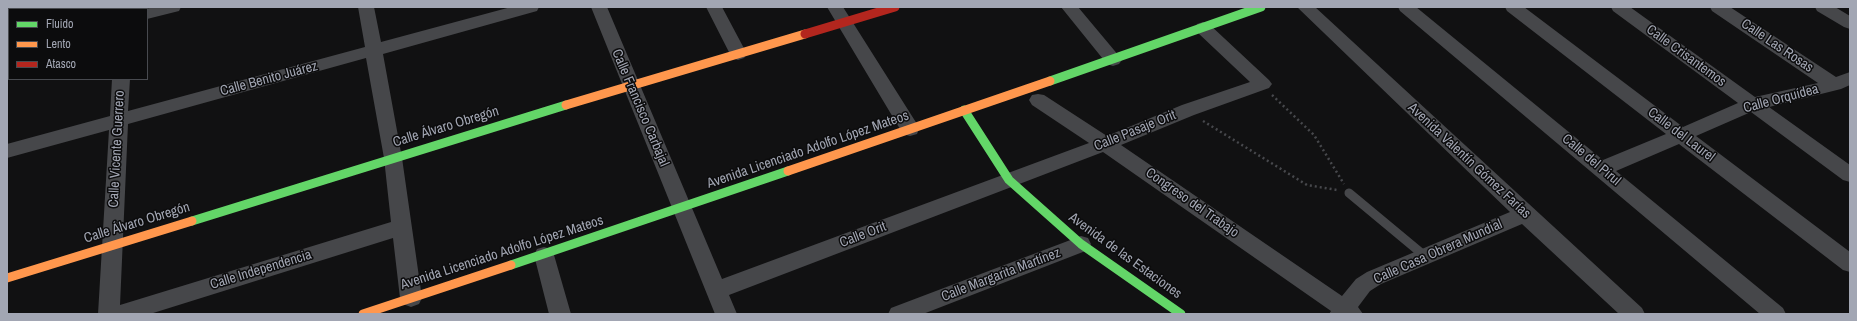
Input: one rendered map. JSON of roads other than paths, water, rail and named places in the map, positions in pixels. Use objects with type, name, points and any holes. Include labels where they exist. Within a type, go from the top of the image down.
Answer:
[{"type":"street","points":[[148,14],[173,7]]},
{"type":"street","points":[[366,7],[393,158],[412,303]]},
{"type":"street","name":"Calle Benito Juárez","points":[[7,151],[531,7]]},
{"type":"street","name":"Calle Francisco Carbajal","points":[[599,7],[630,85],[718,290],[726,314]]},
{"type":"street","points":[[714,7],[738,54]]},
{"type":"street","points":[[835,7],[910,130]]},
{"type":"street","name":"Calle Álvaro Obregón","points":[[7,278],[630,85],[895,7]]},
{"type":"street","points":[[1069,7],[1113,60]]},
{"type":"street","name":"Avenida Licenciado Adolfo López Mateos","points":[[363,314],[412,303],[544,255],[1113,60],[1261,7]]},
{"type":"street","name":"Avenida Valentín Gómez Farías","points":[[1305,7],[1525,214],[1634,314]]},
{"type":"street","name":"Calle del Pirul","points":[[1406,7],[1775,314]]},
{"type":"street","name":"Calle del Laurel","points":[[1513,7],[1850,264]]},
{"type":"street","name":"Calle Crisantemos","points":[[1619,7],[1850,175]]},
{"type":"street","name":"Calle Las Rosas","points":[[1718,7],[1842,81]]},
{"type":"street","points":[[1823,7],[1850,23]]},
{"type":"street","name":"Calle Pasaje Orit","points":[[1008,180],[1105,144],[1188,110],[1263,84],[1203,28]]},
{"type":"street","name":"Calle Vicente Guerrero","points":[[109,314],[121,80]]},
{"type":"street","name":"Calle Orquídea","points":[[1602,169],[1753,104],[1842,81]]},
{"type":"street","name":"Congreso del Trabajo","points":[[1038,100],[1105,144],[1345,312]]},
{"type":"street","name":"Avenida de las Estaciones","points":[[964,110],[1008,180],[1081,244],[1170,312]]},
{"type":"street","name":"Calle Orit","points":[[718,290],[1008,180]]},
{"type":"street","name":"Calle Casa Obrera Mundial","points":[[1345,312],[1363,285],[1368,282],[1525,214]]},
{"type":"street","name":"Calle Independencia","points":[[121,314],[402,227]]},
{"type":"street","name":"Calle Margarita Martínez","points":[[899,314],[1081,244]]},
{"type":"street","points":[[544,255],[560,314]]},
{"type":"lane","points":[[1349,192],[1426,256]]}]
